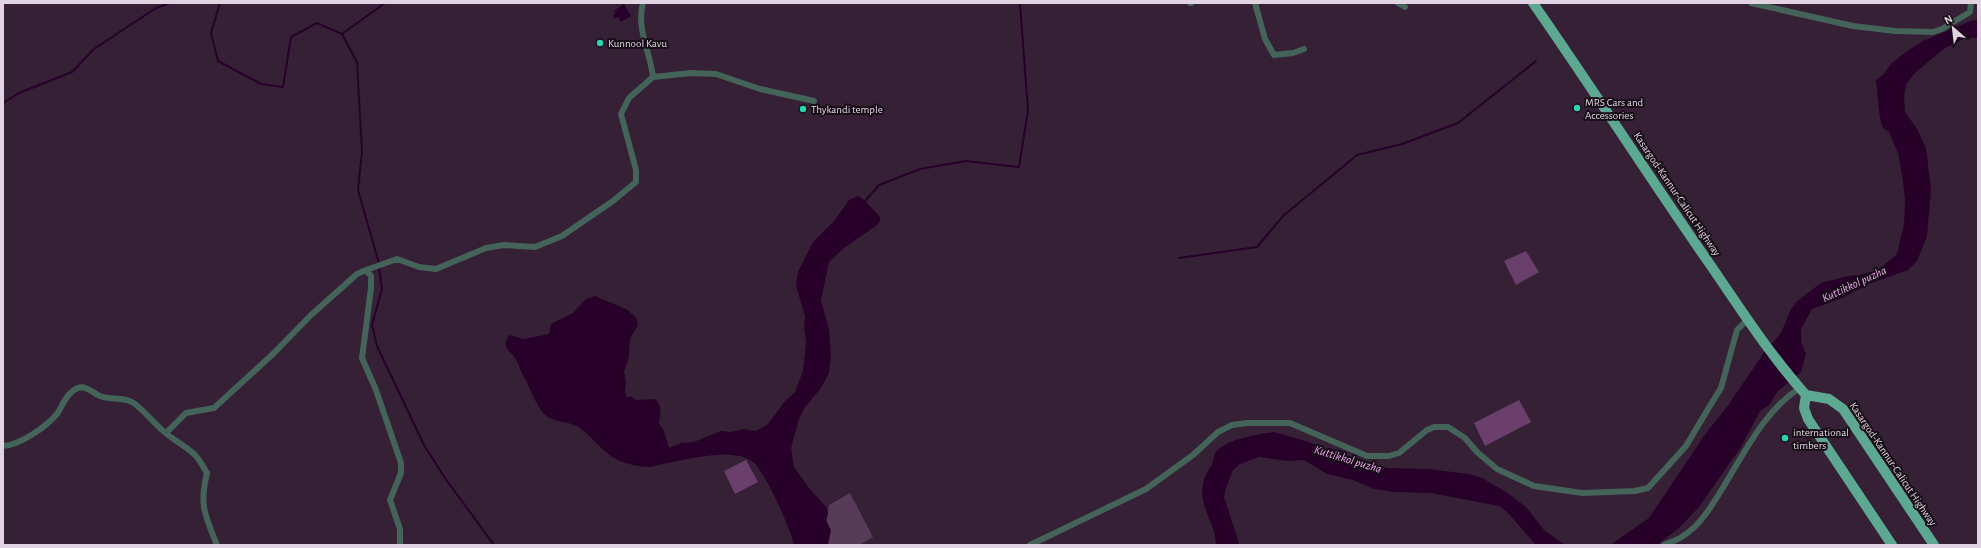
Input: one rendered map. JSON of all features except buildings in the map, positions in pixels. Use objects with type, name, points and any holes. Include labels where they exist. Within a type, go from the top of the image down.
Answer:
[{"type":"highway","name":"Kasargod-Kannur-Calicut Highway","points":[[1533,3],[1604,105],[1674,212],[1750,323],[1801,389],[1829,399],[1844,409],[1934,545]]},
{"type":"highway","points":[[1801,389],[1804,408],[1808,419],[1892,545]]},
{"type":"street","points":[[643,3],[640,14],[642,30],[653,77]]},
{"type":"street","points":[[1255,3],[1265,40],[1274,55],[1294,53],[1304,49]]},
{"type":"street","points":[[1398,3],[1405,8]]},
{"type":"street","points":[[1751,3],[1853,26],[1895,31],[1934,32],[1942,29],[1970,12],[1971,3]]},
{"type":"street","points":[[166,433],[186,413],[214,408],[274,353],[310,316],[357,274],[397,259],[419,267],[436,269],[486,248],[504,245],[535,247],[562,236],[613,201],[636,182],[636,170],[621,114],[629,98],[653,77],[691,73],[716,74],[760,89],[814,101]]},
{"type":"street","points":[[369,270],[371,276],[371,288],[362,358],[376,390],[401,463],[401,473],[390,500],[400,529],[400,545]]},
{"type":"street","points":[[1030,545],[1146,489],[1193,456],[1218,432],[1232,425],[1246,423],[1290,423],[1367,456],[1390,456],[1398,453],[1430,428],[1448,427],[1465,438],[1477,452],[1497,468],[1534,486],[1582,493],[1635,491],[1648,488],[1686,446],[1721,388],[1737,330],[1750,323]]},
{"type":"street","points":[[3,446],[35,433],[57,413],[67,397],[78,388],[85,387],[100,396],[133,402],[166,433],[196,456],[207,473],[202,502],[205,517],[217,545]]},
{"type":"street","points":[[1664,545],[1682,537],[1707,513],[1748,449],[1757,431],[1765,423],[1774,409],[1788,396],[1801,389]]},
{"type":"shaded area","points":[[1526,251],[1539,272],[1516,285],[1504,261]]},
{"type":"shaded area","points":[[1519,400],[1531,422],[1485,446],[1474,423]]},
{"type":"shaded area","points":[[746,460],[758,482],[735,494],[724,471]]},
{"type":"shaded area","points":[[850,493],[873,537],[859,545],[823,545],[829,505]]},
{"type":"water","points":[[624,4],[631,16],[621,22],[618,17],[614,19],[613,15],[616,13],[614,11]]},
{"type":"water","name":"Kuttikkol puzha","points":[[1973,20],[1978,20],[1978,38],[1966,38],[1945,48],[1916,72],[1907,83],[1904,96],[1905,112],[1917,129],[1926,148],[1931,189],[1927,236],[1917,261],[1908,270],[1869,284],[1840,299],[1812,309],[1801,329],[1801,342],[1806,354],[1801,372],[1778,391],[1769,405],[1760,411],[1741,447],[1699,507],[1679,528],[1657,545],[1610,545],[1649,518],[1706,433],[1727,407],[1763,354],[1781,333],[1791,309],[1797,301],[1821,283],[1878,270],[1897,254],[1904,224],[1905,201],[1903,181],[1898,153],[1889,132],[1883,128],[1880,119],[1876,80],[1883,75],[1891,64],[1907,51],[1923,41]]},
{"type":"water","points":[[858,196],[863,199],[880,217],[880,221],[877,225],[844,248],[829,262],[821,300],[829,330],[831,356],[829,373],[821,388],[805,407],[799,419],[791,448],[794,467],[809,488],[827,508],[828,514],[826,520],[831,530],[828,545],[794,545],[782,514],[764,476],[753,462],[744,457],[732,455],[706,456],[652,467],[630,464],[614,458],[580,428],[552,419],[542,412],[535,401],[516,359],[508,350],[506,344],[509,335],[524,339],[549,334],[551,324],[573,313],[586,299],[595,296],[628,310],[637,319],[638,325],[630,339],[629,357],[624,372],[626,382],[625,392],[627,398],[630,396],[636,400],[655,399],[658,402],[660,410],[659,423],[664,431],[669,448],[681,443],[694,442],[721,431],[731,432],[743,429],[755,431],[768,424],[785,401],[795,392],[803,371],[806,343],[804,326],[805,316],[796,286],[798,272],[813,242],[835,220],[849,200]]},
{"type":"water","name":"Kuttikkol puzha","points":[[1274,432],[1312,443],[1361,463],[1388,468],[1428,469],[1469,474],[1482,478],[1506,492],[1526,507],[1544,530],[1565,545],[1536,545],[1507,512],[1499,506],[1431,493],[1395,492],[1374,489],[1353,480],[1327,474],[1304,460],[1287,461],[1259,457],[1240,464],[1233,470],[1226,488],[1224,497],[1239,543],[1238,545],[1216,545],[1215,534],[1203,499],[1202,489],[1204,479],[1212,464],[1216,452],[1221,447],[1235,440]]},
{"type":"waterway","points":[[3,103],[19,93],[72,72],[94,49],[156,8],[170,3]]},
{"type":"waterway","points":[[220,3],[211,33],[218,61],[261,84],[283,87],[291,37],[317,23],[342,34],[357,62],[362,152],[358,190],[378,260],[382,289],[372,325],[377,346],[424,445],[445,478],[494,545]]},
{"type":"waterway","points":[[342,34],[385,3]]},
{"type":"waterway","points":[[864,202],[879,185],[920,169],[966,161],[1019,167],[1028,110],[1020,3]]},
{"type":"waterway","points":[[1179,258],[1257,247],[1283,216],[1357,155],[1402,144],[1458,123],[1536,61]]},
{"type":"place","name":"Kunnool Kavu","points":[[600,43]]},
{"type":"place","name":"MRS Cars and Accessories","points":[[1577,108]]},
{"type":"place","name":"Thykandi temple","points":[[803,109]]},
{"type":"place","name":"international timbers","points":[[1785,438]]}]
